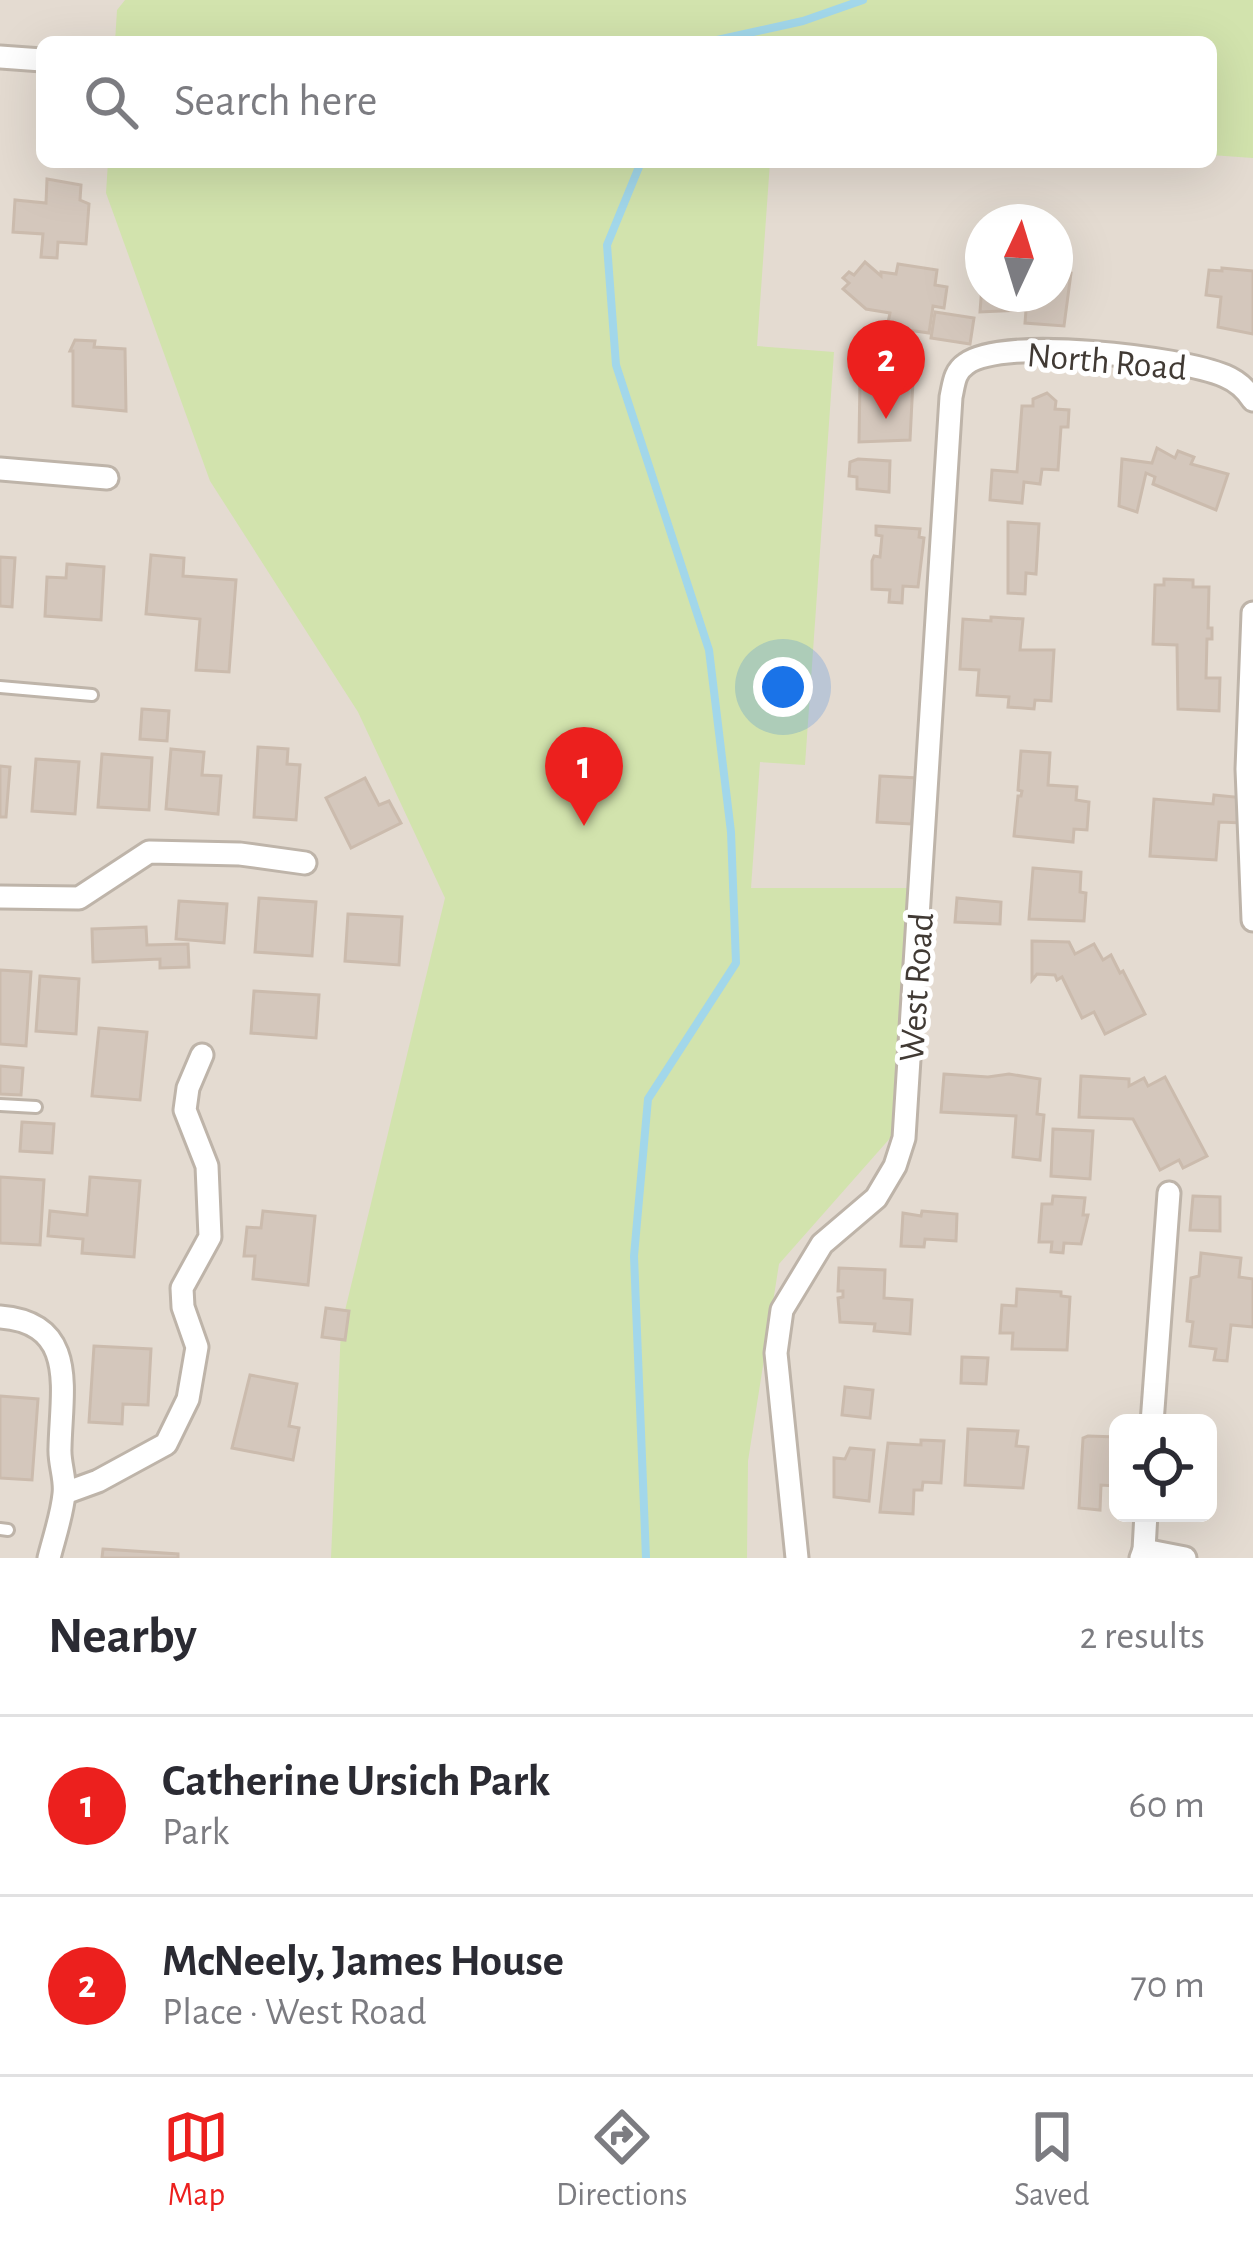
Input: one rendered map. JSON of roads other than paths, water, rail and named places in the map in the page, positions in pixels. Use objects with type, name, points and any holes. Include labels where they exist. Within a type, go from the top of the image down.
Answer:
[{"type":"street","points":[[0,57],[36,60]]},
{"type":"street","name":"North Road","points":[[956,373],[969,361],[998,352],[1141,358],[1231,377],[1253,400]]},
{"type":"street","name":"West Road","points":[[797,1558],[776,1353],[782,1310],[822,1244],[876,1198],[895,1166],[907,1119],[956,373]]},
{"type":"street","points":[[0,469],[107,478]]},
{"type":"street","points":[[1253,613],[1247,769],[1253,920]]},
{"type":"street","points":[[0,897],[79,898],[149,852],[240,854],[304,863]]},
{"type":"street","points":[[64,1493],[166,1444],[188,1400],[197,1347],[183,1307],[182,1288],[210,1237],[207,1166],[185,1111],[188,1088],[202,1055]]},
{"type":"street","points":[[1153,1414],[1168,1193]]},
{"type":"street","points":[[0,1317],[24,1320],[42,1329],[61,1360],[59,1454],[64,1493],[49,1558]]},
{"type":"street","points":[[1145,1522],[1142,1554],[1185,1558]]},
{"type":"lane","points":[[0,687],[92,695]]},
{"type":"lane","points":[[0,1105],[36,1107]]},
{"type":"waterway","points":[[735,36],[803,21],[863,0]]},
{"type":"waterway","points":[[639,168],[607,245],[616,365],[709,650],[731,832],[736,963],[648,1099],[634,1256],[646,1558]]},
{"type":"place","name":"McNeely, James House","points":[[886,419]]},
{"type":"place","name":"Catherine Ursich Park","points":[[584,826]]}]
